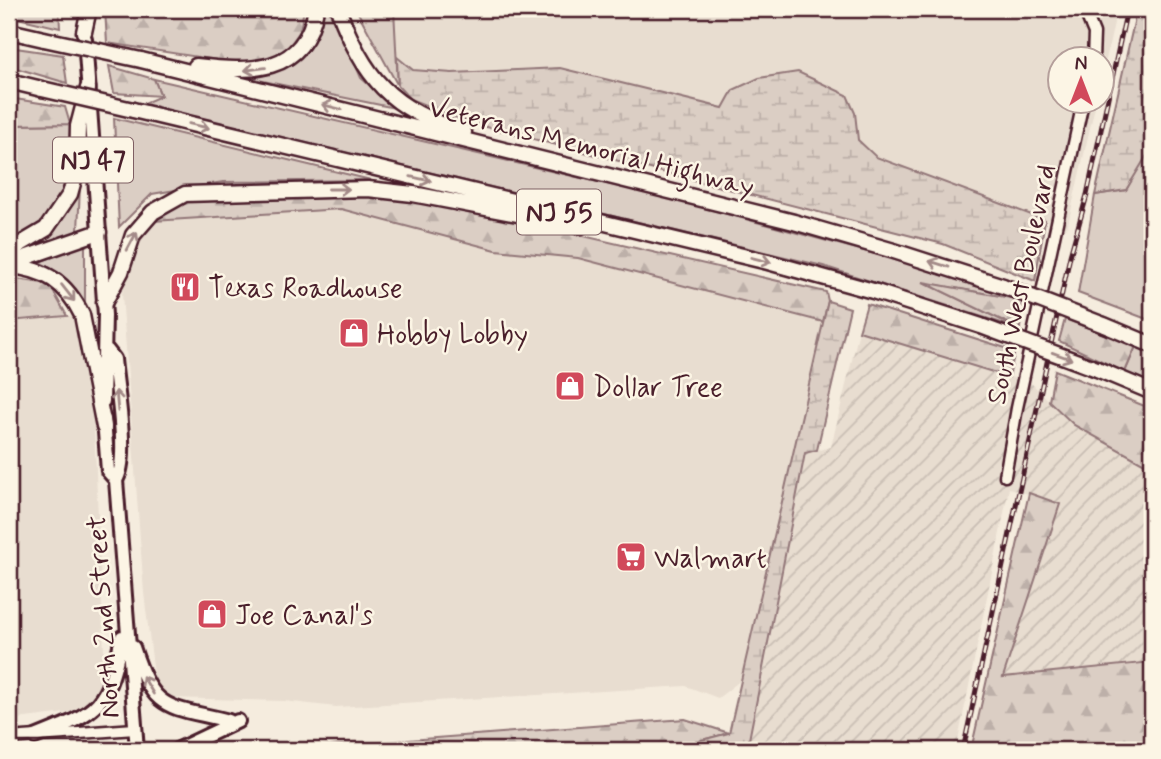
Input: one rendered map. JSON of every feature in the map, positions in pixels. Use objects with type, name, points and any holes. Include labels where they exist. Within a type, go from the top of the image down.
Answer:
[{"type":"highway","points":[[84,32],[89,9]]},
{"type":"highway","points":[[141,60],[227,70],[262,69],[279,63],[298,48],[310,30],[316,9]]},
{"type":"highway","points":[[338,9],[355,52],[368,73],[387,93],[421,114],[457,130],[637,182]]},
{"type":"highway","name":"Veterans Memorial Highway","points":[[9,31],[141,60],[637,182],[894,251],[1003,286],[1152,345]]},
{"type":"highway","name":"NJ 55","points":[[9,82],[729,252],[849,284],[981,326],[1152,392]]},
{"type":"highway","points":[[9,88],[42,89]]},
{"type":"highway","points":[[9,251],[46,229],[70,194],[77,169],[78,126],[88,88]]},
{"type":"highway","points":[[104,303],[121,272],[127,249],[143,223],[171,200],[202,191],[392,191],[729,252]]},
{"type":"highway","points":[[9,265],[99,232]]},
{"type":"highway","points":[[9,265],[34,268],[51,276],[64,286],[75,301],[82,315],[104,427]]},
{"type":"main road","name":"North 2nd Street","points":[[83,9],[107,350],[102,359],[104,427],[108,471],[116,480]]},
{"type":"main road","name":"North 2nd Street","points":[[107,350],[114,359],[120,436],[121,472],[116,480],[125,623],[137,750]]},
{"type":"main road","points":[[125,623],[145,682],[159,702],[234,721],[177,750]]},
{"type":"main road","points":[[35,737],[82,718],[97,707],[113,681],[125,623]]},
{"type":"street","points":[[1084,9],[1094,33],[1094,46]]},
{"type":"street","name":"South West Boulevard","points":[[1005,476],[1017,408],[1080,116]]},
{"type":"street","points":[[9,738],[135,730]]},
{"type":"shaded area","points":[[394,9],[1117,9],[1109,46],[1046,46],[1046,116],[1093,116],[1067,228],[876,157],[858,140],[855,113],[723,108],[560,68],[452,73],[413,70],[397,57]]},
{"type":"shaded area","points":[[341,209],[496,250],[578,258],[823,322],[741,680],[718,698],[686,686],[336,707],[284,701],[170,698],[155,683],[144,593],[122,294],[130,248],[153,221]]},
{"type":"shaded area","points":[[89,314],[105,675],[102,691],[74,712],[9,720],[9,321]]},
{"type":"shaded area","points":[[859,331],[1031,383],[1074,425],[1152,468],[1152,662],[1002,677],[1060,504],[1009,488],[956,750],[747,750],[806,453],[831,447]]},
{"type":"green space","points":[[9,9],[59,9],[60,28],[9,16]]},
{"type":"green space","points":[[105,9],[304,9],[300,31],[284,53],[250,65],[107,43]]},
{"type":"green space","points":[[322,9],[332,9],[361,78],[395,108],[253,79],[292,63],[309,48],[319,25]]},
{"type":"green space","points":[[356,9],[394,9],[398,86]]},
{"type":"green space","points":[[1137,9],[1152,9],[1152,147],[1126,190],[1095,195],[1113,116],[1116,116],[1116,102]]},
{"type":"green space","points":[[9,47],[63,55],[67,83],[9,66]]},
{"type":"green space","points":[[397,57],[413,70],[452,73],[560,68],[723,108],[733,90],[759,78],[798,72],[847,95],[855,113],[858,140],[876,157],[1045,220],[1035,281],[943,244],[471,123],[410,99],[398,86]]},
{"type":"green space","points":[[109,66],[154,79],[161,96],[114,93]]},
{"type":"green space","points":[[154,79],[672,199],[945,273],[1022,300],[926,283],[1020,329],[823,266],[142,104],[161,96]]},
{"type":"green space","points":[[9,98],[65,107],[70,124],[9,125]]},
{"type":"green space","points":[[114,118],[371,180],[223,182],[152,194],[119,227]]},
{"type":"green space","points":[[70,124],[69,185],[44,220],[9,245],[9,125]]},
{"type":"green space","points":[[1150,146],[1152,321],[1078,293],[1095,195],[1126,190]]},
{"type":"green space","points":[[80,186],[78,231],[34,248],[60,224]]},
{"type":"green space","points":[[249,197],[378,197],[440,203],[826,292],[828,301],[823,322],[578,258],[496,250],[341,209],[153,221],[185,202]]},
{"type":"green space","points":[[85,244],[85,303],[61,274],[39,262]]},
{"type":"green space","points":[[9,278],[49,284],[67,316],[9,321]]},
{"type":"green space","points":[[923,282],[1022,300],[1020,329]]},
{"type":"green space","points":[[828,301],[850,308],[817,450],[805,453],[747,750],[690,750],[702,740],[729,733]]},
{"type":"green space","points":[[867,304],[1015,351],[1009,377],[859,331]]},
{"type":"green space","points":[[1065,319],[1136,346],[1125,372],[1059,341]]},
{"type":"green space","points":[[1136,346],[1152,350],[1152,386],[1125,372]]},
{"type":"green space","points":[[1055,370],[1152,409],[1152,468],[1074,425],[1049,401]]},
{"type":"green space","points":[[1029,493],[1060,504],[1003,677],[1152,662],[1152,750],[971,750]]},
{"type":"green space","points":[[685,719],[729,733],[702,740],[690,750],[277,750]]},
{"type":"railway","points":[[963,750],[1070,256],[1087,195],[1127,9]]},
{"type":"place","name":"Texas Roadhouse","points":[[185,287]]},
{"type":"place","name":"Hobby Lobby","points":[[354,333]]},
{"type":"place","name":"Dollar Tree","points":[[570,386]]},
{"type":"place","name":"Walmart","points":[[631,557]]},
{"type":"place","name":"Joe Canal's","points":[[212,614]]}]
